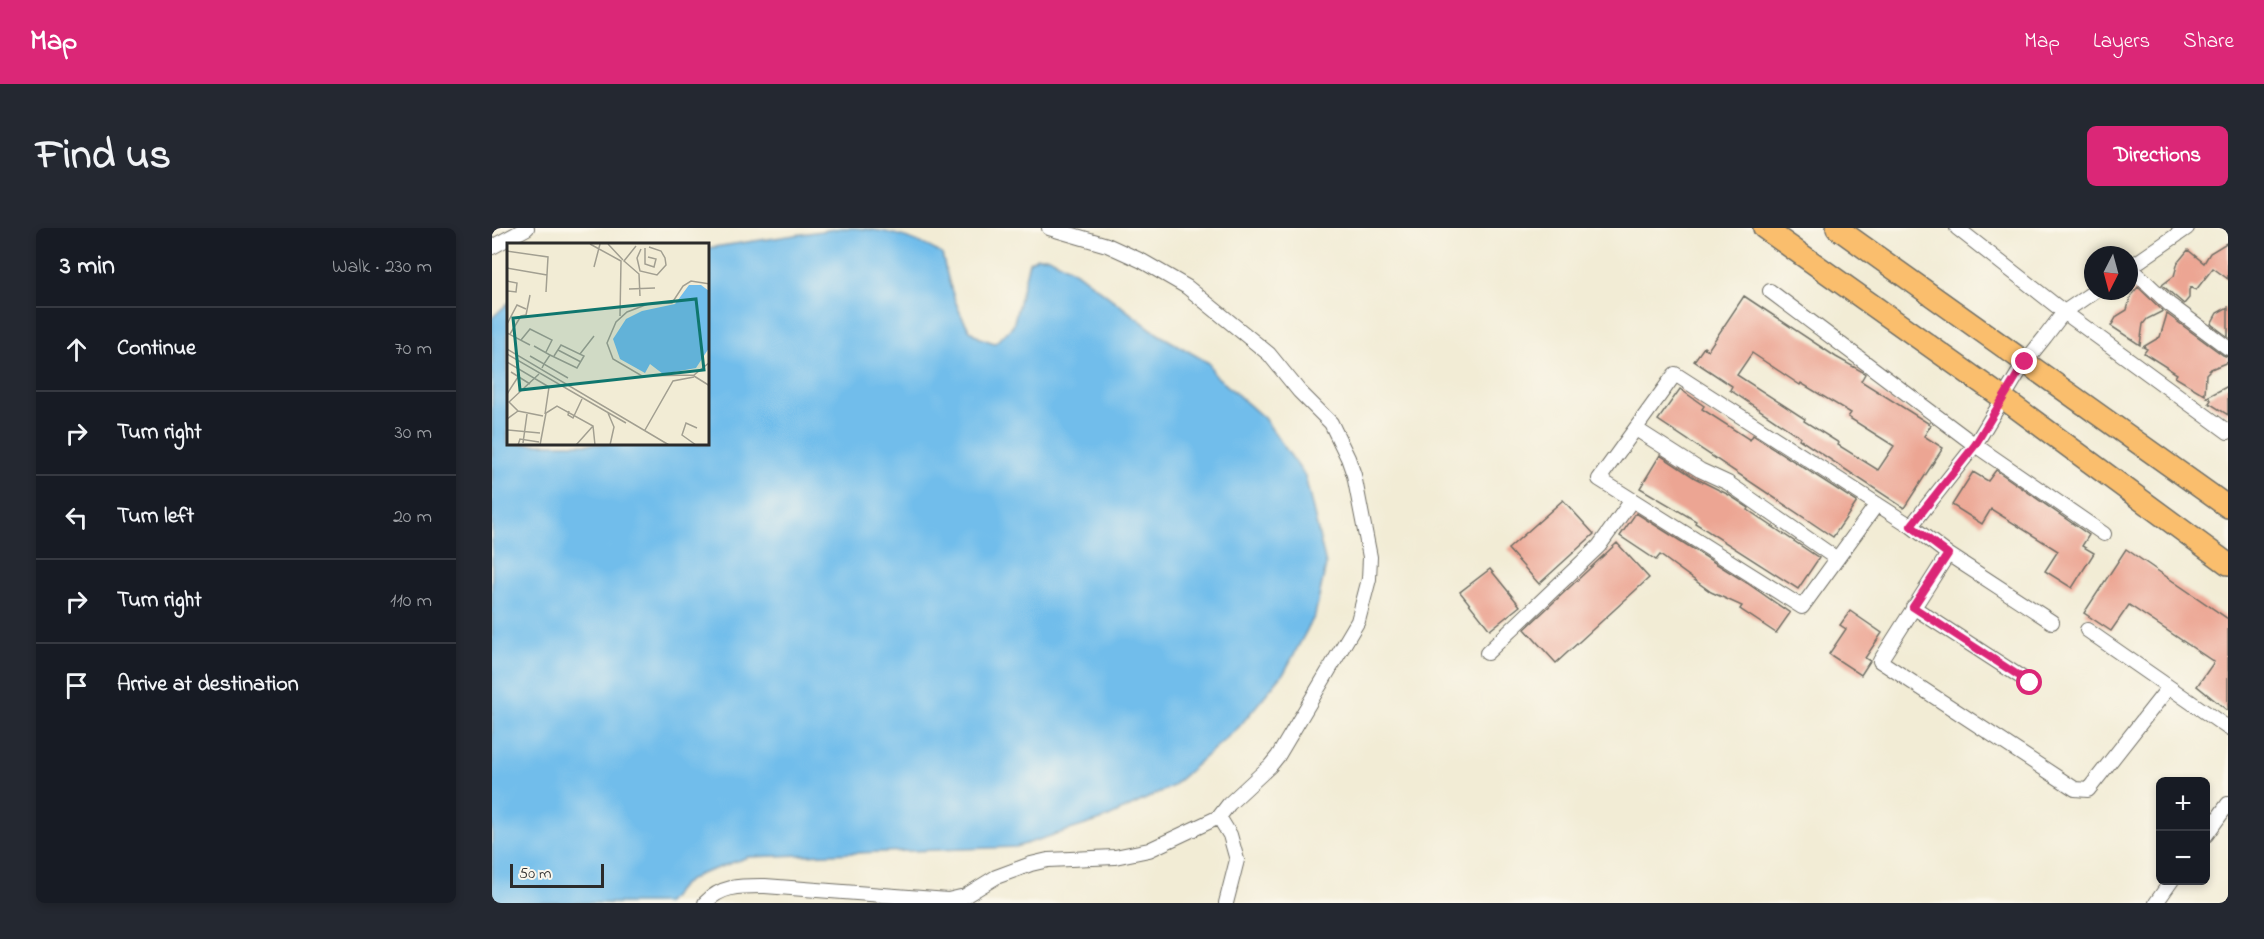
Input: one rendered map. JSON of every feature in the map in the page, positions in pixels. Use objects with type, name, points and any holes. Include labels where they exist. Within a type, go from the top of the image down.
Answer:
[{"type":"highway","points":[[1764,228],[2003,398],[2228,564]]},
{"type":"highway","points":[[1837,228],[2228,507]]},
{"type":"street","points":[[492,247],[527,228]]},
{"type":"street","points":[[705,903],[713,894],[723,889],[740,886],[948,900],[965,896],[996,877],[1031,864],[1048,860],[1115,856],[1149,850],[1219,817],[1229,804],[1270,766],[1358,621],[1369,579],[1370,557],[1354,476],[1331,423],[1299,391],[1269,354],[1187,287],[1142,261],[1107,245],[1049,228]]},
{"type":"street","points":[[1956,228],[2064,312],[2228,432]]},
{"type":"street","points":[[2138,262],[2187,228]]},
{"type":"street","points":[[2138,276],[2169,304],[2228,348]]},
{"type":"street","points":[[1770,291],[1975,445],[2104,534]]},
{"type":"street","points":[[1911,526],[1975,445],[2025,362],[2064,312],[2084,298]]},
{"type":"street","points":[[1877,504],[1802,607],[1599,479],[1675,374],[1877,504],[1911,526],[1948,554],[2052,622]]},
{"type":"street","points":[[1636,429],[1700,470],[1728,483],[1837,559]]},
{"type":"street","points":[[1487,653],[1599,546],[1632,500]]},
{"type":"street","points":[[1948,554],[1880,661],[2075,789],[2088,790],[2169,687]]},
{"type":"street","points":[[1913,607],[2030,683]]},
{"type":"street","points":[[2087,630],[2228,728]]},
{"type":"street","points":[[2207,831],[2228,804]]},
{"type":"street","points":[[1219,817],[1230,835],[1237,860],[1226,903]]},
{"type":"street","points":[[2156,903],[2169,885]]},
{"type":"water","points":[[842,228],[869,229],[906,237],[942,254],[956,304],[965,322],[972,333],[995,343],[1013,326],[1029,262],[1037,257],[1049,257],[1076,272],[1158,334],[1209,363],[1214,374],[1264,418],[1305,476],[1326,565],[1315,615],[1285,671],[1239,727],[1171,787],[1104,819],[1016,847],[748,857],[698,875],[682,885],[667,903],[492,903],[492,318],[507,304],[507,446],[710,446],[710,248]]},
{"type":"building","points":[[2228,242],[2228,279],[2213,268],[2196,290],[2191,287],[2189,298],[2184,304],[2162,285],[2174,276],[2178,262],[2188,250],[2204,263],[2210,253]]},
{"type":"building","points":[[2138,287],[2163,311],[2147,319],[2143,324],[2140,345],[2111,326],[2117,316],[2127,310],[2130,300],[2138,300]]},
{"type":"building","points":[[1744,296],[1836,357],[1863,372],[1865,374],[1861,381],[1931,425],[1924,436],[1943,448],[1904,508],[1799,439],[1800,437],[1730,390],[1732,386],[1694,361],[1704,347],[1708,350]],"holes":[[[1752,353],[1800,385],[1801,383],[1851,413],[1848,417],[1894,446],[1878,470],[1737,375]]]},
{"type":"building","points":[[2228,307],[2228,337],[2211,324],[2217,313]]},
{"type":"building","points":[[2167,314],[2228,357],[2228,362],[2211,369],[2206,374],[2205,395],[2175,377],[2177,374],[2144,353],[2147,349],[2143,347],[2160,337]]},
{"type":"building","points":[[2228,386],[2228,415],[2209,403],[2211,400],[2207,397]]},
{"type":"building","points":[[1680,389],[1704,406],[1702,409],[1750,440],[1753,435],[1857,502],[1833,537],[1658,420]]},
{"type":"building","points":[[1660,455],[1695,478],[1729,495],[1819,558],[1798,589],[1695,523],[1696,521],[1640,488]]},
{"type":"building","points":[[1996,470],[2089,535],[2082,546],[2094,553],[2072,588],[2045,571],[2058,551],[1991,509],[1982,524],[1952,505],[1973,472],[1988,481]]},
{"type":"building","points":[[1563,500],[1594,534],[1539,584],[1508,549]]},
{"type":"building","points":[[1636,513],[1790,613],[1776,633],[1740,609],[1742,606],[1711,592],[1660,555],[1656,560],[1620,536]]},
{"type":"building","points":[[1617,543],[1649,578],[1556,663],[1525,629]]},
{"type":"building","points":[[2126,549],[2228,619],[2228,711],[2197,686],[2214,662],[2129,605],[2111,631],[2084,613]]},
{"type":"building","points":[[1490,569],[1520,606],[1490,630],[1460,592]]},
{"type":"building","points":[[1850,611],[1882,633],[1865,658],[1870,661],[1861,675],[1829,654],[1846,629],[1840,625]]},
{"type":"route","points":[[2025,362],[1975,445],[1911,526],[1948,554],[1913,607],[2030,683]]}]
